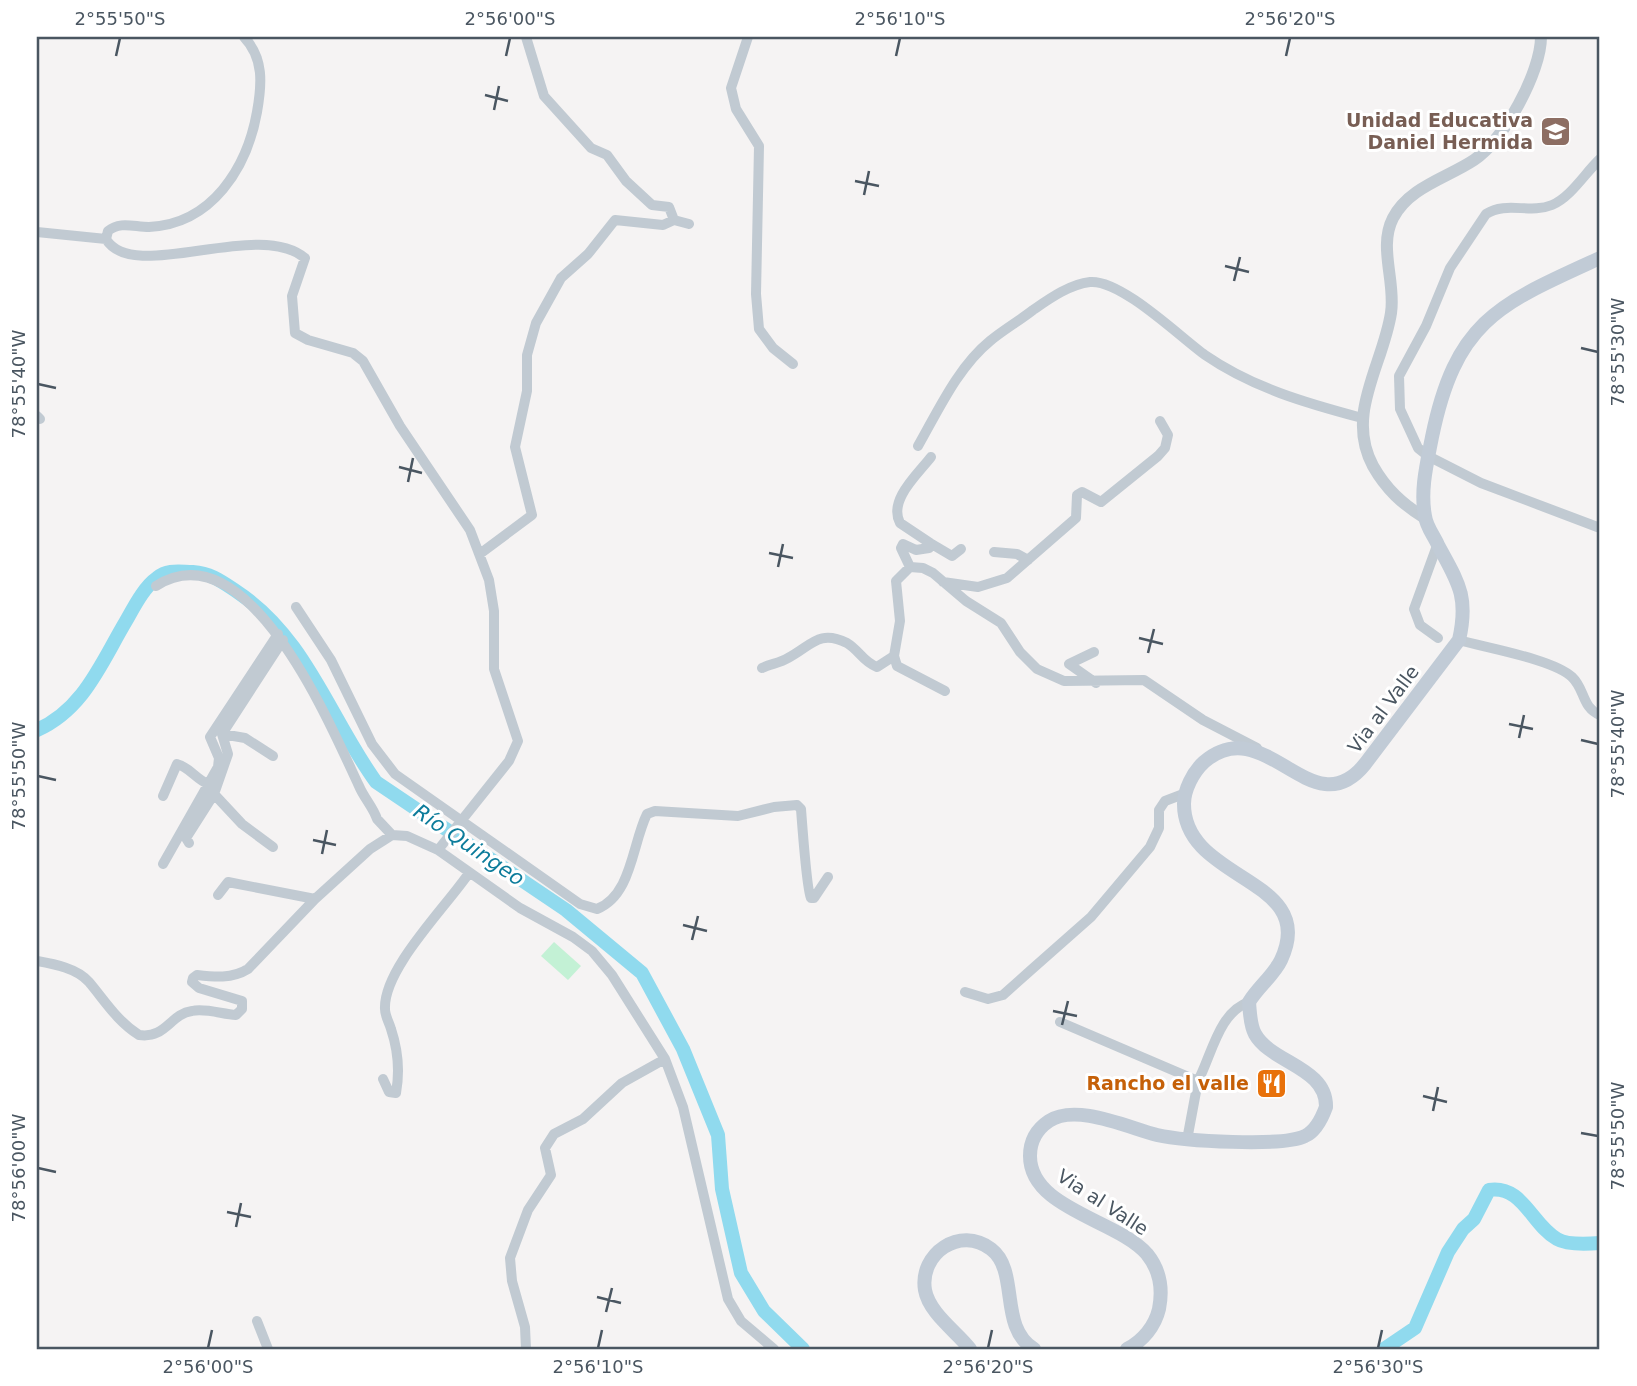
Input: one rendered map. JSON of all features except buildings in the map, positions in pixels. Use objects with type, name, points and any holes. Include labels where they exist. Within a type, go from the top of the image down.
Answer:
[{"type":"main road","points":[[1459,640],[1464,615],[1463,595],[1458,578],[1425,518],[1424,485],[1437,413],[1453,365],[1469,338],[1513,300],[1600,258]]},
{"type":"main road","name":"Via al Valle","points":[[1186,793],[1200,766],[1220,750],[1247,748],[1264,752],[1316,783],[1332,785],[1352,778],[1459,640]]},
{"type":"main road","points":[[1186,793],[1184,804],[1189,830],[1202,849],[1265,890],[1276,901],[1287,919],[1287,940],[1280,963],[1249,1002]]},
{"type":"main road","name":"Via al Valle","points":[[1127,1349],[1147,1334],[1157,1316],[1162,1296],[1155,1267],[1140,1247],[1045,1189],[1031,1170],[1032,1141],[1046,1122],[1066,1115],[1107,1121],[1187,1140],[1294,1139],[1313,1130],[1323,1114],[1326,1100],[1312,1077],[1271,1051],[1256,1037],[1249,1002]]},
{"type":"main road","points":[[970,1349],[929,1302],[924,1284],[929,1259],[941,1248],[962,1240],[989,1247],[998,1255],[1015,1325],[1025,1344],[1034,1349]]},
{"type":"street","points":[[106,239],[108,230],[120,224],[150,227],[169,224],[202,208],[233,180],[254,132],[260,98],[261,65],[256,52],[244,37]]},
{"type":"street","points":[[526,37],[544,96],[590,148],[607,155],[626,181],[652,205],[668,207],[674,220]]},
{"type":"street","points":[[748,37],[731,88],[736,108],[759,146],[756,294],[759,329],[773,348],[793,364]]},
{"type":"street","points":[[1425,518],[1398,500],[1379,476],[1365,451],[1362,418],[1391,313],[1387,249],[1393,217],[1417,191],[1475,159],[1490,147],[1535,70],[1541,54],[1541,37]]},
{"type":"street","points":[[1600,159],[1560,201],[1538,209],[1495,208],[1486,214],[1459,252],[1399,376],[1397,390],[1407,429],[1418,448],[1429,456],[1481,483],[1600,528]]},
{"type":"street","points":[[481,553],[532,515],[515,447],[516,438],[527,391],[530,337],[561,278],[588,254],[615,220],[663,225],[674,220],[689,224]]},
{"type":"street","points":[[37,232],[106,239],[112,247],[124,252],[150,257],[235,245],[279,245],[294,249],[304,258],[292,296],[295,333],[308,340],[353,353],[363,361],[400,426],[470,530],[481,553],[494,611],[494,669],[519,741],[509,761],[440,847]]},
{"type":"street","points":[[918,446],[957,381],[990,341],[1048,300],[1091,282],[1101,284],[1147,308],[1204,354],[1244,378],[1288,398],[1362,418]]},
{"type":"street","points":[[942,582],[978,587],[1007,578],[1076,518],[1077,495],[1082,492],[1101,502],[1158,456],[1165,448],[1168,435],[1160,421]]},
{"type":"street","points":[[931,457],[903,493],[897,517],[900,523],[952,556],[961,549]]},
{"type":"street","points":[[910,567],[901,548],[903,544],[922,550],[929,548],[930,543]]},
{"type":"street","points":[[1438,543],[1414,609],[1420,625],[1438,638]]},
{"type":"street","points":[[994,552],[1017,554],[1028,560]]},
{"type":"street","points":[[945,691],[897,666],[894,656],[900,621],[896,580],[910,567],[923,568],[1001,624],[1020,652],[1037,668],[1064,681],[1096,683],[1144,680],[1203,720],[1264,752]]},
{"type":"street","points":[[156,586],[170,578],[193,576],[218,581],[251,606],[280,637],[334,730],[360,790],[372,804],[377,819],[392,835]]},
{"type":"street","points":[[296,607],[331,660],[372,744],[388,766],[460,824],[580,904],[597,909],[610,900],[625,881],[631,855],[647,814],[671,811],[737,816],[791,804],[801,810],[808,866],[808,894],[811,898],[814,898],[828,877]]},
{"type":"street","points":[[762,668],[785,660],[817,637],[826,636],[847,644],[868,664],[877,667],[894,656]]},
{"type":"street","points":[[189,843],[186,838],[214,794],[228,754],[222,734],[280,637]]},
{"type":"street","points":[[163,864],[219,758],[210,737],[280,637]]},
{"type":"street","points":[[1459,640],[1523,657],[1568,674],[1577,684],[1586,705],[1600,715]]},
{"type":"street","points":[[1094,652],[1069,664],[1096,683]]},
{"type":"street","points":[[222,734],[245,738],[273,756]]},
{"type":"street","points":[[163,796],[177,764],[184,766],[198,780],[208,783]]},
{"type":"street","points":[[965,992],[988,999],[1003,995],[1091,916],[1150,847],[1159,828],[1159,810],[1165,801],[1186,793]]},
{"type":"street","points":[[214,794],[242,824],[273,847]]},
{"type":"street","points":[[37,961],[79,975],[89,982],[102,1002],[135,1032],[155,1035],[192,1010],[239,1013],[242,1001],[199,988],[192,982],[193,978],[240,975],[315,899],[370,849],[392,835],[407,836],[440,847],[469,873],[592,951],[618,984],[665,1059],[683,1107],[727,1299],[741,1321],[774,1349]]},
{"type":"street","points":[[383,1079],[389,1092],[396,1093],[398,1063],[384,1012],[389,991],[408,950],[452,899],[469,873]]},
{"type":"street","points":[[218,895],[228,882],[315,899]]},
{"type":"street","points":[[1187,1140],[1198,1081],[1227,1017],[1239,1005],[1249,1002]]},
{"type":"street","points":[[1060,1022],[1198,1081]]},
{"type":"street","points":[[526,1349],[510,1258],[533,1201],[549,1183],[551,1175],[545,1148],[554,1134],[583,1119],[622,1083],[665,1059]]},
{"type":"street","points":[[257,1321],[268,1349]]},
{"type":"green space","points":[[554,942],[581,966],[568,980],[541,956]]},
{"type":"waterway","name":"Río Quingeo","points":[[37,730],[53,721],[79,697],[140,598],[161,575],[179,572],[210,576],[236,591],[260,610],[281,631],[299,655],[376,782],[566,910],[642,973],[683,1049],[718,1135],[722,1189],[741,1273],[764,1311],[803,1349]]},
{"type":"waterway","name":"Río Quingeo","points":[[1384,1349],[1415,1328],[1448,1252],[1463,1229],[1474,1219],[1489,1190],[1501,1190],[1519,1199],[1540,1224],[1561,1241],[1600,1243]]},
{"type":"place","name":"Unidad Educativa Daniel Hermida","points":[[1556,131]]},
{"type":"place","name":"Rancho el valle","points":[[1272,1083]]}]
